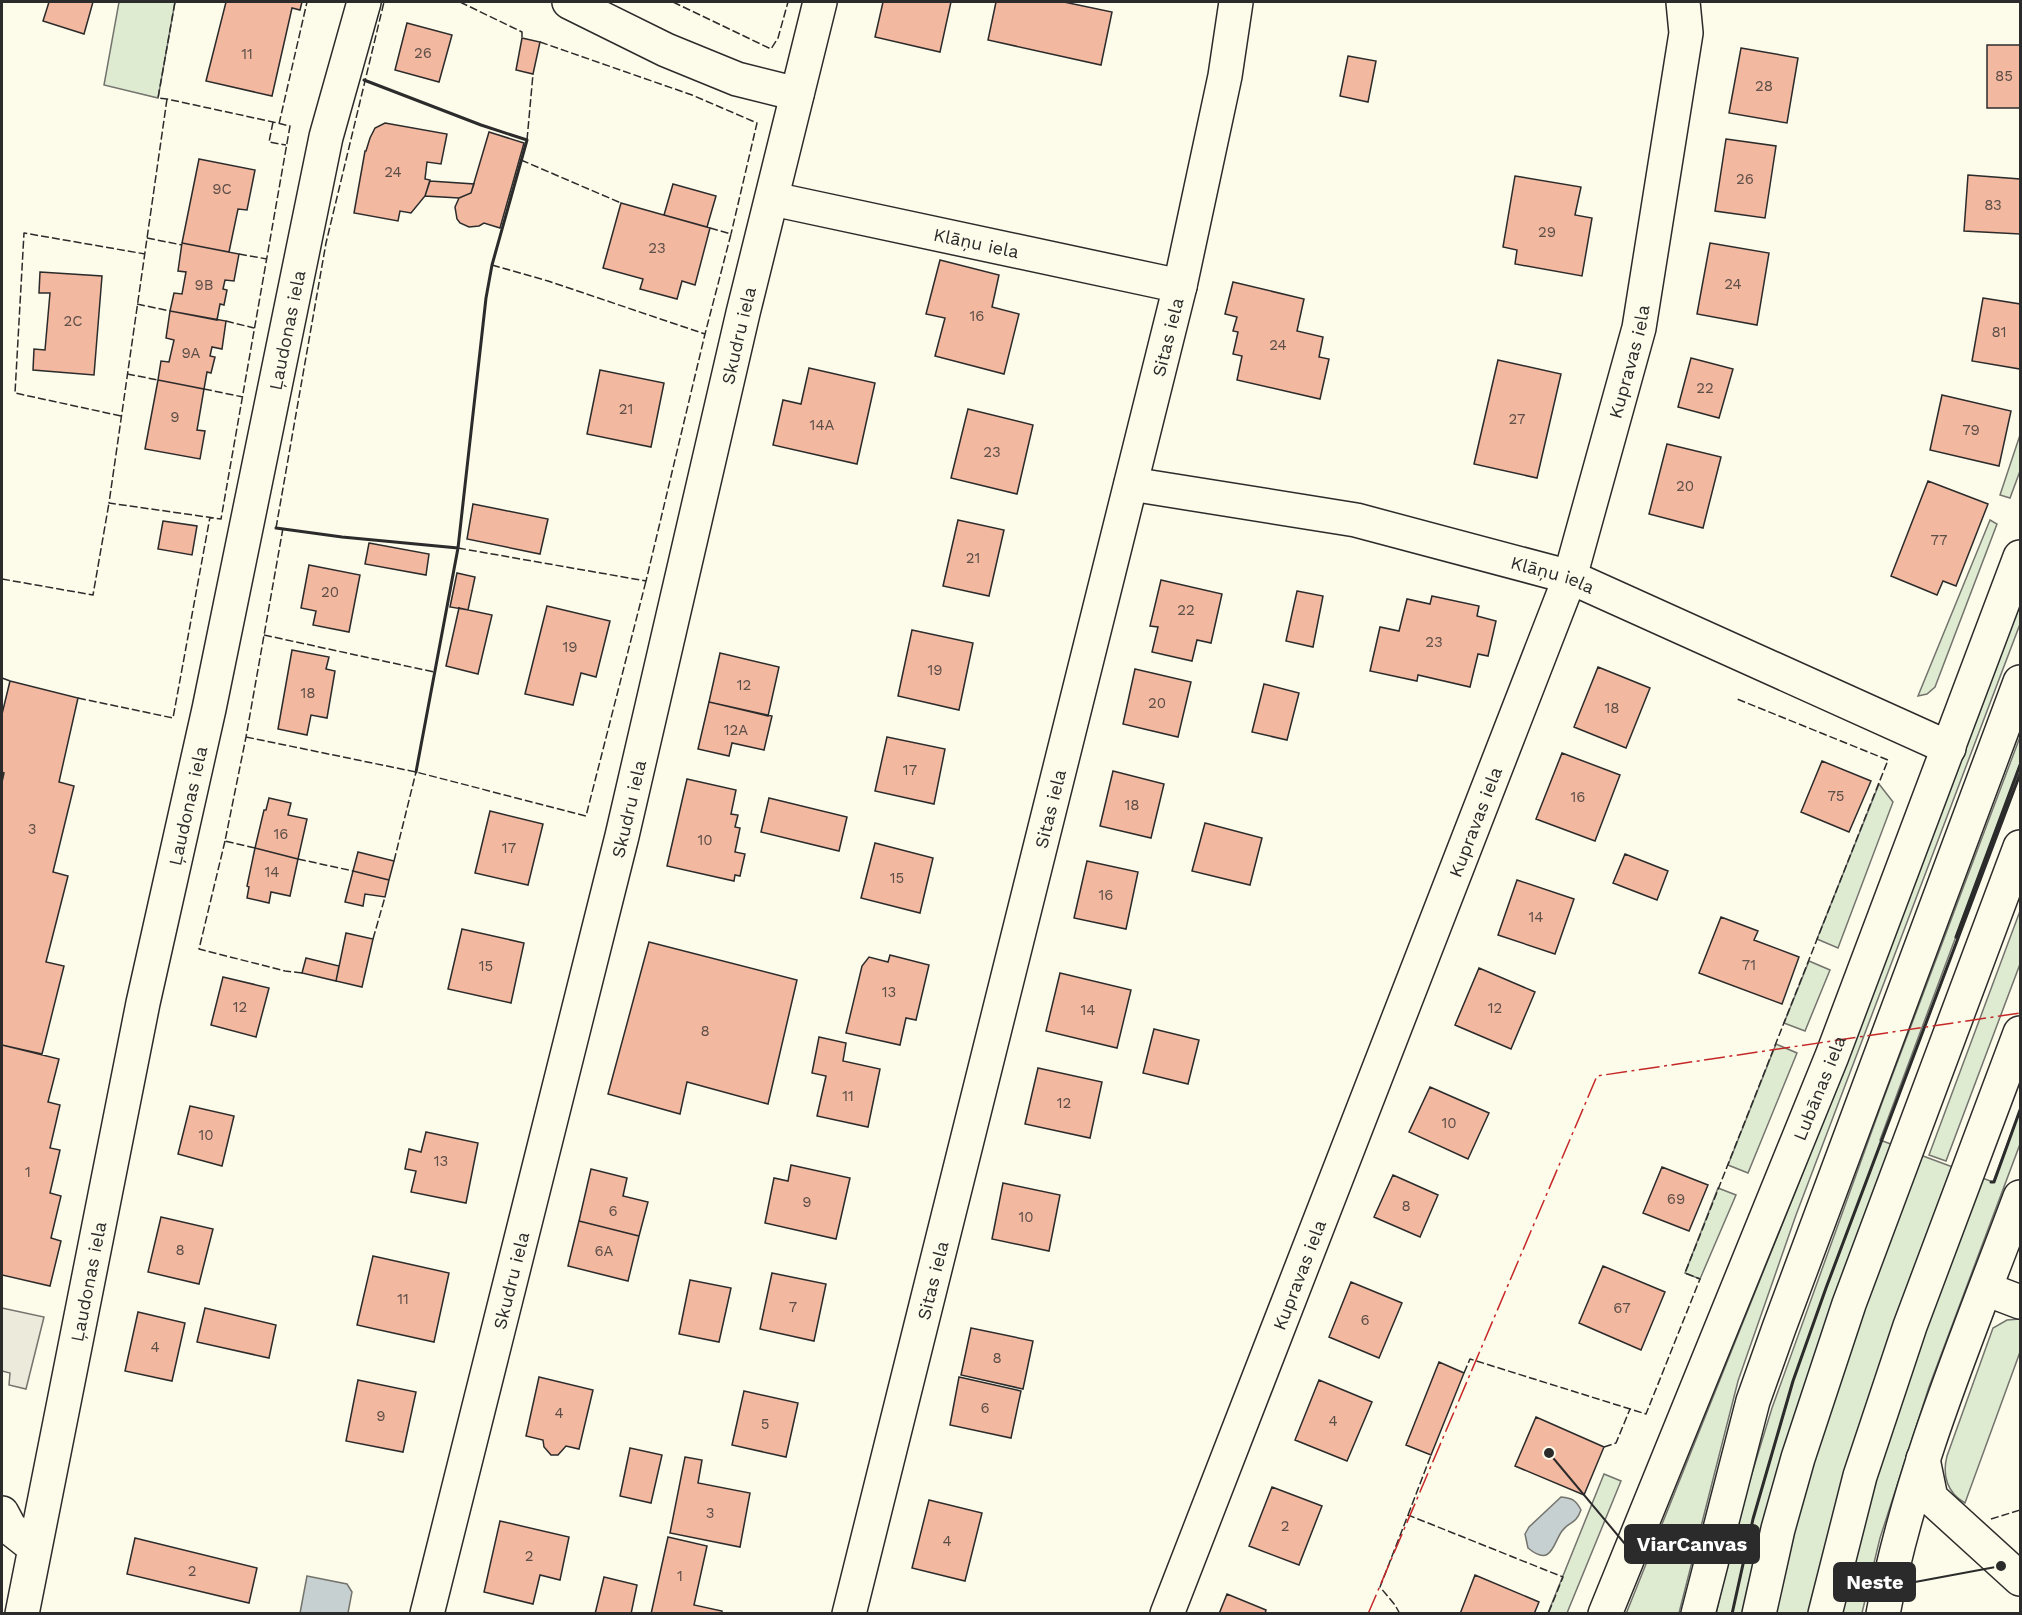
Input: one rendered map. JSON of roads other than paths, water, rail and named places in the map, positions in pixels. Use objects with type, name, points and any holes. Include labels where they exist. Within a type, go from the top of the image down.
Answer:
[{"type":"main road","name":"Ļaudonas iela","points":[[22,1614],[143,1003],[209,709],[326,137],[364,2]]},
{"type":"main road","points":[[568,2],[686,59],[737,79],[797,94]]},
{"type":"main road","name":"Skudru iela","points":[[427,1614],[622,836],[743,313],[820,2]]},
{"type":"main road","name":"Sitas iela","points":[[849,1614],[1180,286],[1225,76],[1236,2]]},
{"type":"main road","name":"Kupravas iela","points":[[1167,1614],[1570,577],[1639,328],[1686,33],[1683,2]]},
{"type":"main road","name":"Klāņu iela","points":[[773,199],[1180,286]]},
{"type":"main road","name":"Klāņu iela","points":[[1131,484],[1356,520],[1570,577],[1949,748]]},
{"type":"main road","name":"Lubānas iela","points":[[1605,1614],[1840,1037],[2020,557]]},
{"type":"main road","points":[[1698,1614],[1753,1401],[2020,682]]},
{"type":"main road","points":[[1759,1614],[1778,1529],[1798,1458],[1849,1304],[2020,847]]},
{"type":"main road","points":[[1825,1614],[1864,1465],[1910,1326],[2020,1033]]},
{"type":"main road","points":[[1883,1614],[1888,1582],[1923,1459],[2020,1197]]},
{"type":"main road","points":[[1986,1289],[2020,1302]]},
{"type":"main road","points":[[1923,1459],[1931,1498],[2020,1579]]},
{"type":"main road","points":[[2,1513],[10,1528],[34,1547]]},
{"type":"place","name":"ViarCanvas","points":[[1549,1453]]},
{"type":"place","name":"Neste","points":[[2001,1566]]}]
